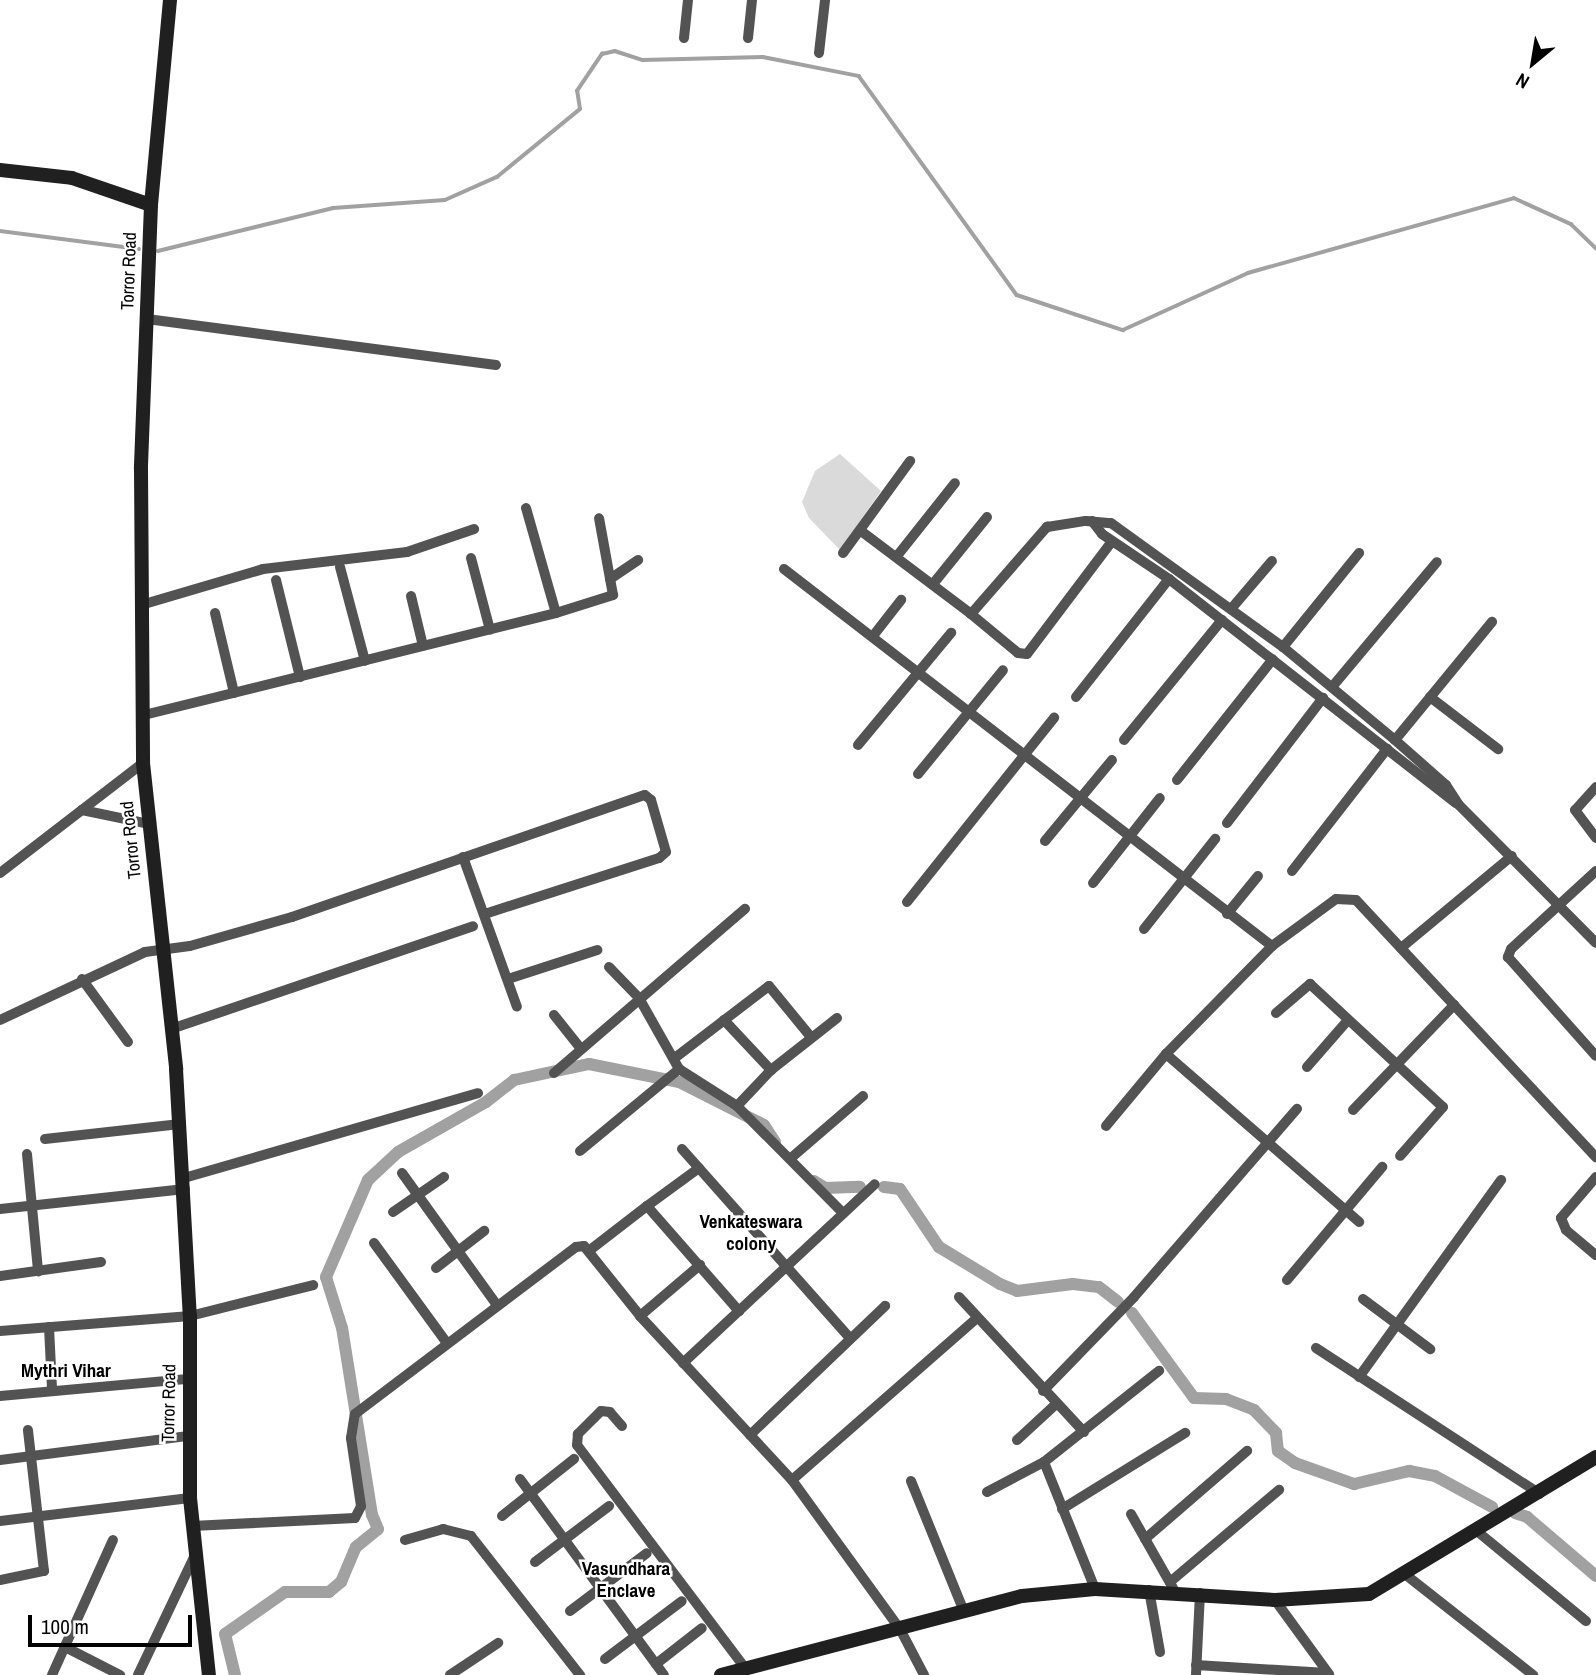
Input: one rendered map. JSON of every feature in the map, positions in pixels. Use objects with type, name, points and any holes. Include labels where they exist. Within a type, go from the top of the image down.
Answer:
[{"type":"street","points":[[684,38],[688,0]]},
{"type":"street","points":[[748,38],[752,0]]},
{"type":"street","points":[[819,53],[825,0]]},
{"type":"street","name":"Torror Road","points":[[168,1],[151,205],[147,319],[141,605],[143,763],[180,1124],[190,1316],[190,1498],[209,1675]]},
{"type":"street","points":[[0,170],[72,178],[151,205]]},
{"type":"street","points":[[147,319],[496,365]]},
{"type":"street","points":[[843,553],[910,461]]},
{"type":"street","points":[[897,556],[955,483]]},
{"type":"street","points":[[526,508],[556,613]]},
{"type":"street","points":[[933,584],[987,517]]},
{"type":"street","points":[[144,715],[490,630],[613,595],[599,518]]},
{"type":"street","points":[[971,614],[1047,527],[1092,521],[1111,523],[1283,647],[1446,785],[1459,804]]},
{"type":"street","points":[[1092,521],[1112,541],[1169,579],[1459,804],[1596,943]]},
{"type":"street","points":[[141,605],[262,569],[407,552],[474,529]]},
{"type":"street","points":[[861,531],[897,556],[1018,653],[1027,654],[1112,541]]},
{"type":"street","points":[[1140,561],[1149,548]]},
{"type":"street","points":[[1283,647],[1359,553]]},
{"type":"street","points":[[471,558],[490,630]]},
{"type":"street","points":[[610,579],[638,560]]},
{"type":"street","points":[[1231,609],[1272,561]]},
{"type":"street","points":[[1332,687],[1437,562]]},
{"type":"street","points":[[340,567],[365,661]]},
{"type":"street","points":[[784,569],[1227,914],[1272,946]]},
{"type":"street","points":[[1076,697],[1169,579]]},
{"type":"street","points":[[276,580],[300,677]]},
{"type":"street","points":[[411,596],[423,646]]},
{"type":"street","points":[[873,636],[901,600]]},
{"type":"street","points":[[215,613],[234,693]]},
{"type":"street","points":[[1124,740],[1222,621]]},
{"type":"street","points":[[1395,740],[1492,622]]},
{"type":"street","points":[[1246,639],[1255,627]]},
{"type":"street","points":[[858,745],[951,634]]},
{"type":"street","points":[[1177,780],[1273,659]]},
{"type":"street","points":[[918,774],[1003,670]]},
{"type":"street","points":[[1430,697],[1498,749]]},
{"type":"street","points":[[1227,823],[1323,698]]},
{"type":"street","points":[[1355,723],[1363,714]]},
{"type":"street","points":[[907,902],[1054,718]]},
{"type":"street","points":[[1292,871],[1387,749]]},
{"type":"street","points":[[1045,841],[1112,760]]},
{"type":"street","points":[[0,873],[143,763]]},
{"type":"street","points":[[1596,787],[1575,810],[1596,838]]},
{"type":"street","points":[[0,1020],[82,979],[145,952],[162,951],[292,917],[645,795],[654,805],[666,852],[659,858],[485,914]]},
{"type":"street","points":[[1093,883],[1160,798]]},
{"type":"street","points":[[82,810],[149,824]]},
{"type":"street","points":[[1144,929],[1216,839]]},
{"type":"street","points":[[1401,948],[1512,856]]},
{"type":"street","points":[[463,857],[517,1007]]},
{"type":"street","points":[[1596,871],[1559,904],[1508,957],[1596,1056]]},
{"type":"street","points":[[1227,914],[1258,876]]},
{"type":"street","points":[[1106,1126],[1166,1054],[1272,946],[1336,900],[1349,897],[1401,948],[1596,1157]]},
{"type":"street","points":[[554,1073],[745,909]]},
{"type":"street","points":[[171,1028],[473,926]]},
{"type":"street","points":[[508,979],[597,950]]},
{"type":"street","points":[[609,967],[639,998],[678,1063],[737,1106],[843,1213]]},
{"type":"street","points":[[82,979],[128,1042]]},
{"type":"street","points":[[1276,1013],[1310,984],[1443,1107],[1400,1156]]},
{"type":"street","points":[[580,1152],[724,1020],[769,986],[810,1036]]},
{"type":"street","points":[[1353,1110],[1454,1005]]},
{"type":"street","points":[[554,1015],[581,1049]]},
{"type":"street","points":[[737,1106],[771,1070],[837,1017]]},
{"type":"street","points":[[724,1020],[771,1070]]},
{"type":"street","points":[[1307,1067],[1349,1020]]},
{"type":"street","points":[[1166,1054],[1359,1222]]},
{"type":"street","points":[[0,1209],[184,1183],[478,1093]]},
{"type":"street","points":[[791,1158],[863,1096]]},
{"type":"street","points":[[1043,1391],[1134,1297],[1297,1109]]},
{"type":"street","points":[[45,1139],[180,1124]]},
{"type":"street","points":[[682,1149],[850,1338]]},
{"type":"street","points":[[27,1154],[38,1271]]},
{"type":"street","points":[[1287,1280],[1381,1167]]},
{"type":"street","points":[[590,1250],[699,1168]]},
{"type":"street","points":[[402,1173],[497,1306]]},
{"type":"street","points":[[393,1212],[444,1177]]},
{"type":"street","points":[[1596,1177],[1561,1218],[1566,1230],[1596,1255]]},
{"type":"street","points":[[1359,1377],[1501,1180]]},
{"type":"street","points":[[683,1363],[875,1184]]},
{"type":"street","points":[[647,1206],[739,1311]]},
{"type":"street","points":[[436,1268],[484,1231]]},
{"type":"street","points":[[374,1243],[447,1343]]},
{"type":"street","points":[[192,1526],[355,1518],[361,1506],[351,1438],[355,1414],[576,1247],[590,1250],[640,1315],[792,1480],[900,1629],[924,1675]]},
{"type":"street","points":[[0,1276],[101,1262]]},
{"type":"street","points":[[640,1315],[700,1265]]},
{"type":"street","points":[[0,1331],[190,1316],[313,1286]]},
{"type":"street","points":[[959,1297],[1055,1405],[1084,1432]]},
{"type":"street","points":[[1363,1299],[1430,1349]]},
{"type":"street","points":[[750,1435],[885,1306]]},
{"type":"street","points":[[792,1480],[976,1319]]},
{"type":"street","points":[[49,1327],[52,1389]]},
{"type":"street","points":[[1316,1348],[1540,1494]]},
{"type":"street","points":[[987,1492],[1044,1462],[1159,1371]]},
{"type":"street","points":[[0,1396],[52,1389],[188,1379]]},
{"type":"street","points":[[1017,1440],[1055,1405]]},
{"type":"street","points":[[622,1426],[610,1412],[601,1411],[578,1434],[577,1445],[744,1667]]},
{"type":"street","points":[[0,1580],[43,1572],[28,1430]]},
{"type":"street","points":[[1062,1509],[1185,1433]]},
{"type":"street","points":[[0,1460],[188,1436]]},
{"type":"street","points":[[1145,1539],[1247,1451]]},
{"type":"street","points":[[721,1675],[1022,1595],[1095,1589],[1149,1590],[1172,1586],[1200,1593],[1275,1600],[1369,1594],[1478,1532],[1596,1457]]},
{"type":"street","points":[[502,1516],[574,1459]]},
{"type":"street","points":[[1044,1462],[1095,1589]]},
{"type":"street","points":[[520,1479],[664,1675]]},
{"type":"street","points":[[911,1481],[963,1609]]},
{"type":"street","points":[[1172,1586],[1279,1490]]},
{"type":"street","points":[[0,1521],[190,1498]]},
{"type":"street","points":[[534,1562],[609,1506]]},
{"type":"street","points":[[1131,1514],[1172,1586]]},
{"type":"street","points":[[405,1540],[443,1529],[471,1536],[580,1675]]},
{"type":"street","points":[[1478,1532],[1586,1620]]},
{"type":"street","points":[[52,1675],[113,1540]]},
{"type":"street","points":[[570,1611],[647,1553]]},
{"type":"street","points":[[138,1675],[195,1555]]},
{"type":"street","points":[[1406,1575],[1533,1675]]},
{"type":"street","points":[[1149,1590],[1160,1652]]},
{"type":"street","points":[[1200,1593],[1196,1670],[1328,1674]]},
{"type":"street","points":[[1275,1600],[1328,1674]]},
{"type":"street","points":[[606,1659],[682,1601]]},
{"type":"street","points":[[656,1664],[702,1628]]},
{"type":"street","points":[[450,1675],[498,1643]]},
{"type":"street","points":[[65,1647],[120,1675]]},
{"type":"street","points":[[1512,1675],[1520,1665]]},
{"type":"shaded area","points":[[840,454],[881,491],[840,550],[809,518],[802,502],[815,471]]},
{"type":"waterway","points":[[158,251],[333,208],[445,200],[497,177],[580,109],[577,91],[602,54],[615,51],[643,60],[763,57],[859,76],[1017,295],[1123,330],[1248,273],[1514,198],[1571,224],[1596,248]]},
{"type":"waterway","points":[[0,231],[139,249]]},
{"type":"waterway","points":[[235,1675],[225,1634],[285,1592],[329,1592],[341,1582],[356,1547],[378,1529],[372,1515],[342,1328],[326,1277],[368,1180],[398,1152],[486,1102],[514,1080],[589,1064],[679,1082],[764,1125],[775,1142]]},
{"type":"waterway","points":[[814,1181],[825,1188],[860,1187]]},
{"type":"waterway","points":[[884,1187],[900,1189],[939,1247],[1000,1284],[1017,1291],[1073,1284],[1099,1287],[1118,1302]]},
{"type":"waterway","points":[[1132,1313],[1194,1398],[1226,1399],[1254,1410],[1276,1433],[1278,1451],[1295,1463],[1354,1484],[1409,1471],[1435,1476],[1492,1507]]},
{"type":"waterway","points":[[1515,1513],[1527,1517],[1596,1576]]},
{"type":"district","name":"Venkateswara colony","points":[[751,1233]]},
{"type":"district","name":"Mythri Vihar","points":[[66,1371]]},
{"type":"district","name":"Vasundhara Enclave","points":[[626,1580]]}]
